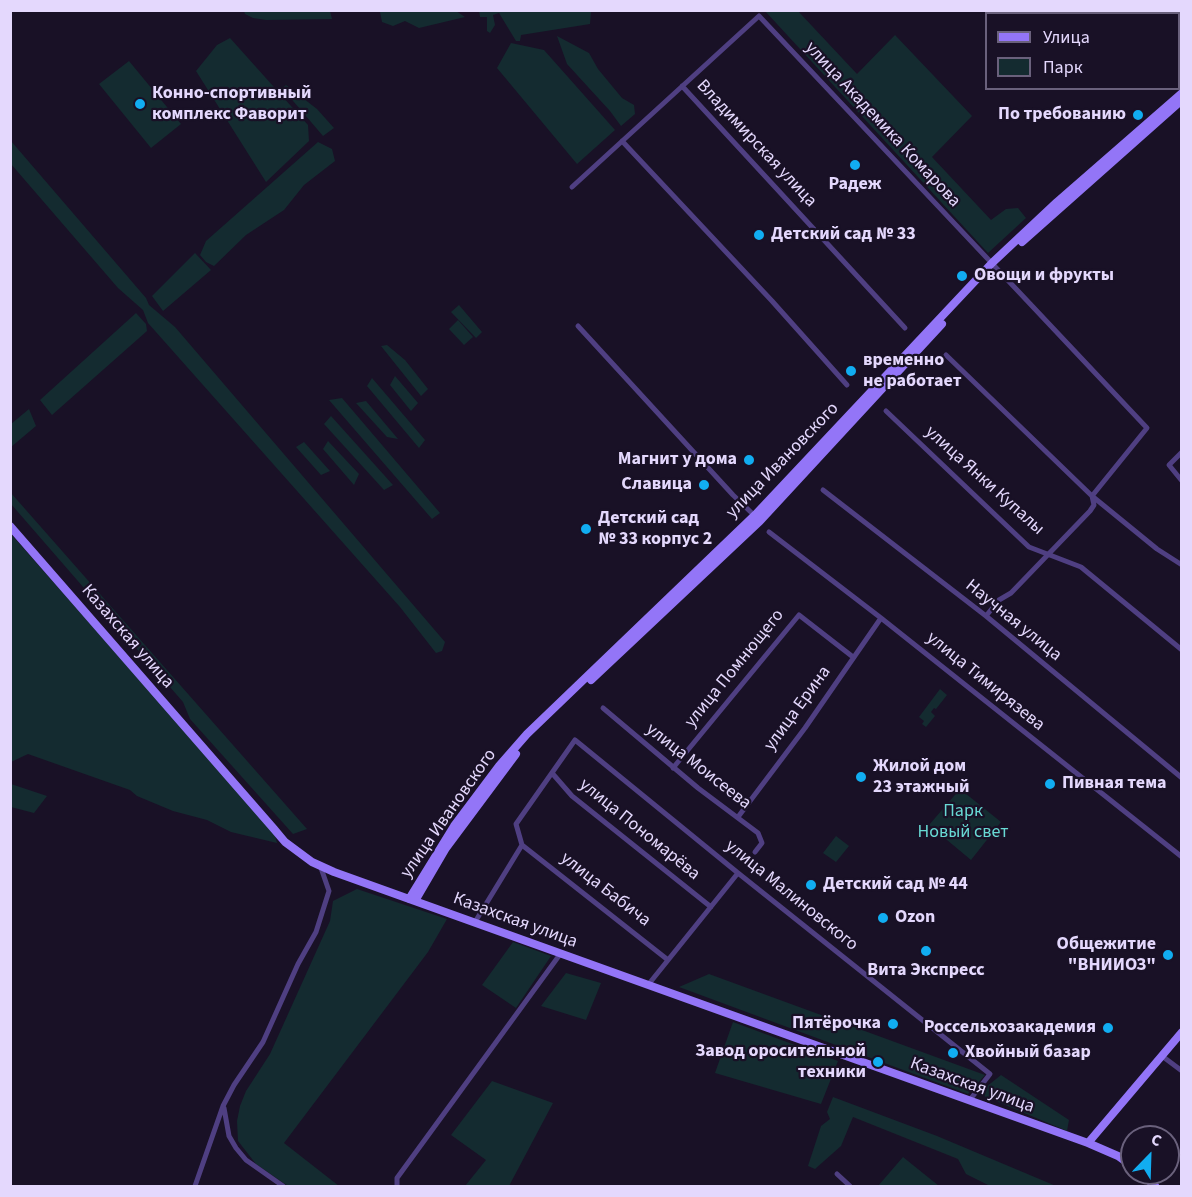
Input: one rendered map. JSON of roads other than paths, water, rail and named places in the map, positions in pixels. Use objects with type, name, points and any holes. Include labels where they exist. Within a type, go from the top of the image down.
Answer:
[{"type":"street","name":"улица Академика Комарова","points":[[682,86],[759,16],[1147,428],[1092,496]]},
{"type":"street","points":[[573,187],[682,86]]},
{"type":"street","name":"Владимирская улица","points":[[682,86],[905,328]]},
{"type":"street","name":"улица Ивановского","points":[[412,900],[454,826],[499,766],[520,743],[757,518],[994,264],[1057,202],[1182,93]]},
{"type":"street","name":"улица Ивановского","points":[[994,264],[1182,100]]},
{"type":"street","points":[[622,141],[772,301],[847,385]]},
{"type":"street","points":[[578,326],[733,495],[757,518]]},
{"type":"street","points":[[946,355],[1092,496],[1157,549],[1182,565]]},
{"type":"street","name":"улица Янки Купалы","points":[[886,411],[1029,547],[1081,567],[1182,650]]},
{"type":"street","points":[[1182,452],[1170,465],[1182,481]]},
{"type":"street","name":"Научная улица","points":[[823,490],[986,616],[1182,778]]},
{"type":"street","points":[[986,616],[999,600],[1011,593],[1090,511],[1094,505],[1092,496]]},
{"type":"street","name":"Казахская улица","points":[[10,526],[285,842],[321,867],[1088,1143],[1120,1157]]},
{"type":"street","name":"улица Тимирязева","points":[[769,532],[1182,857]]},
{"type":"street","name":"улица Помнющего","points":[[673,768],[799,615],[853,657]]},
{"type":"street","name":"улица Ерина","points":[[738,817],[805,728],[881,618]]},
{"type":"street","name":"улица Моисеева","points":[[603,708],[673,768],[762,838],[762,843],[755,852]]},
{"type":"street","name":"улица Малиновского","points":[[552,772],[575,740],[990,1074],[969,1101]]},
{"type":"street","points":[[475,922],[522,845],[516,824],[552,772]]},
{"type":"street","name":"улица Пономарёва","points":[[552,772],[572,796],[711,907]]},
{"type":"street","name":"улица Бабича","points":[[522,845],[668,960]]},
{"type":"street","points":[[195,1186],[223,1106],[234,1085],[263,1042],[298,964],[316,932],[329,891],[321,867]]},
{"type":"street","points":[[648,985],[738,873]]},
{"type":"street","points":[[397,1186],[397,1178],[561,953]]},
{"type":"street","points":[[1088,1143],[1182,1032]]},
{"type":"street","points":[[1162,1056],[1182,1071]]},
{"type":"street","points":[[223,1106],[229,1136],[236,1148],[246,1160],[283,1186]]},
{"type":"street","points":[[837,1174],[850,1186]]},
{"type":"place","name":"Конно-спортивный комплекс Фаворит","points":[[140,104]]},
{"type":"place","name":"По требованию","points":[[1138,115]]},
{"type":"place","name":"Радеж","points":[[855,165]]},
{"type":"place","name":"Детский сад № 33","points":[[759,235]]},
{"type":"place","name":"Овощи и фрукты","points":[[962,276]]},
{"type":"place","name":"временно не работает","points":[[851,371]]},
{"type":"place","name":"Магнит у дома","points":[[749,460]]},
{"type":"place","name":"Славица","points":[[704,485]]},
{"type":"place","name":"Детский сад № 33 корпус 2","points":[[586,529]]},
{"type":"place","name":"Жилой дом 23 этажный","points":[[861,777]]},
{"type":"place","name":"Пивная тема","points":[[1050,784]]},
{"type":"place","name":"Детский сад № 44","points":[[811,885]]},
{"type":"place","name":"Ozon","points":[[883,918]]},
{"type":"place","name":"Вита Экспресс","points":[[926,951]]},
{"type":"place","name":"Общежитие \"ВНИИОЗ\"","points":[[1168,955]]},
{"type":"place","name":"Пятёрочка","points":[[893,1024]]},
{"type":"place","name":"Россельхозакадемия","points":[[1108,1028]]},
{"type":"place","name":"Хвойный базар","points":[[953,1053]]},
{"type":"place","name":"Завод оросительной техники","points":[[878,1062]]},
{"type":"park label","name":"Парк Новый свет","points":[[963,822]]}]
